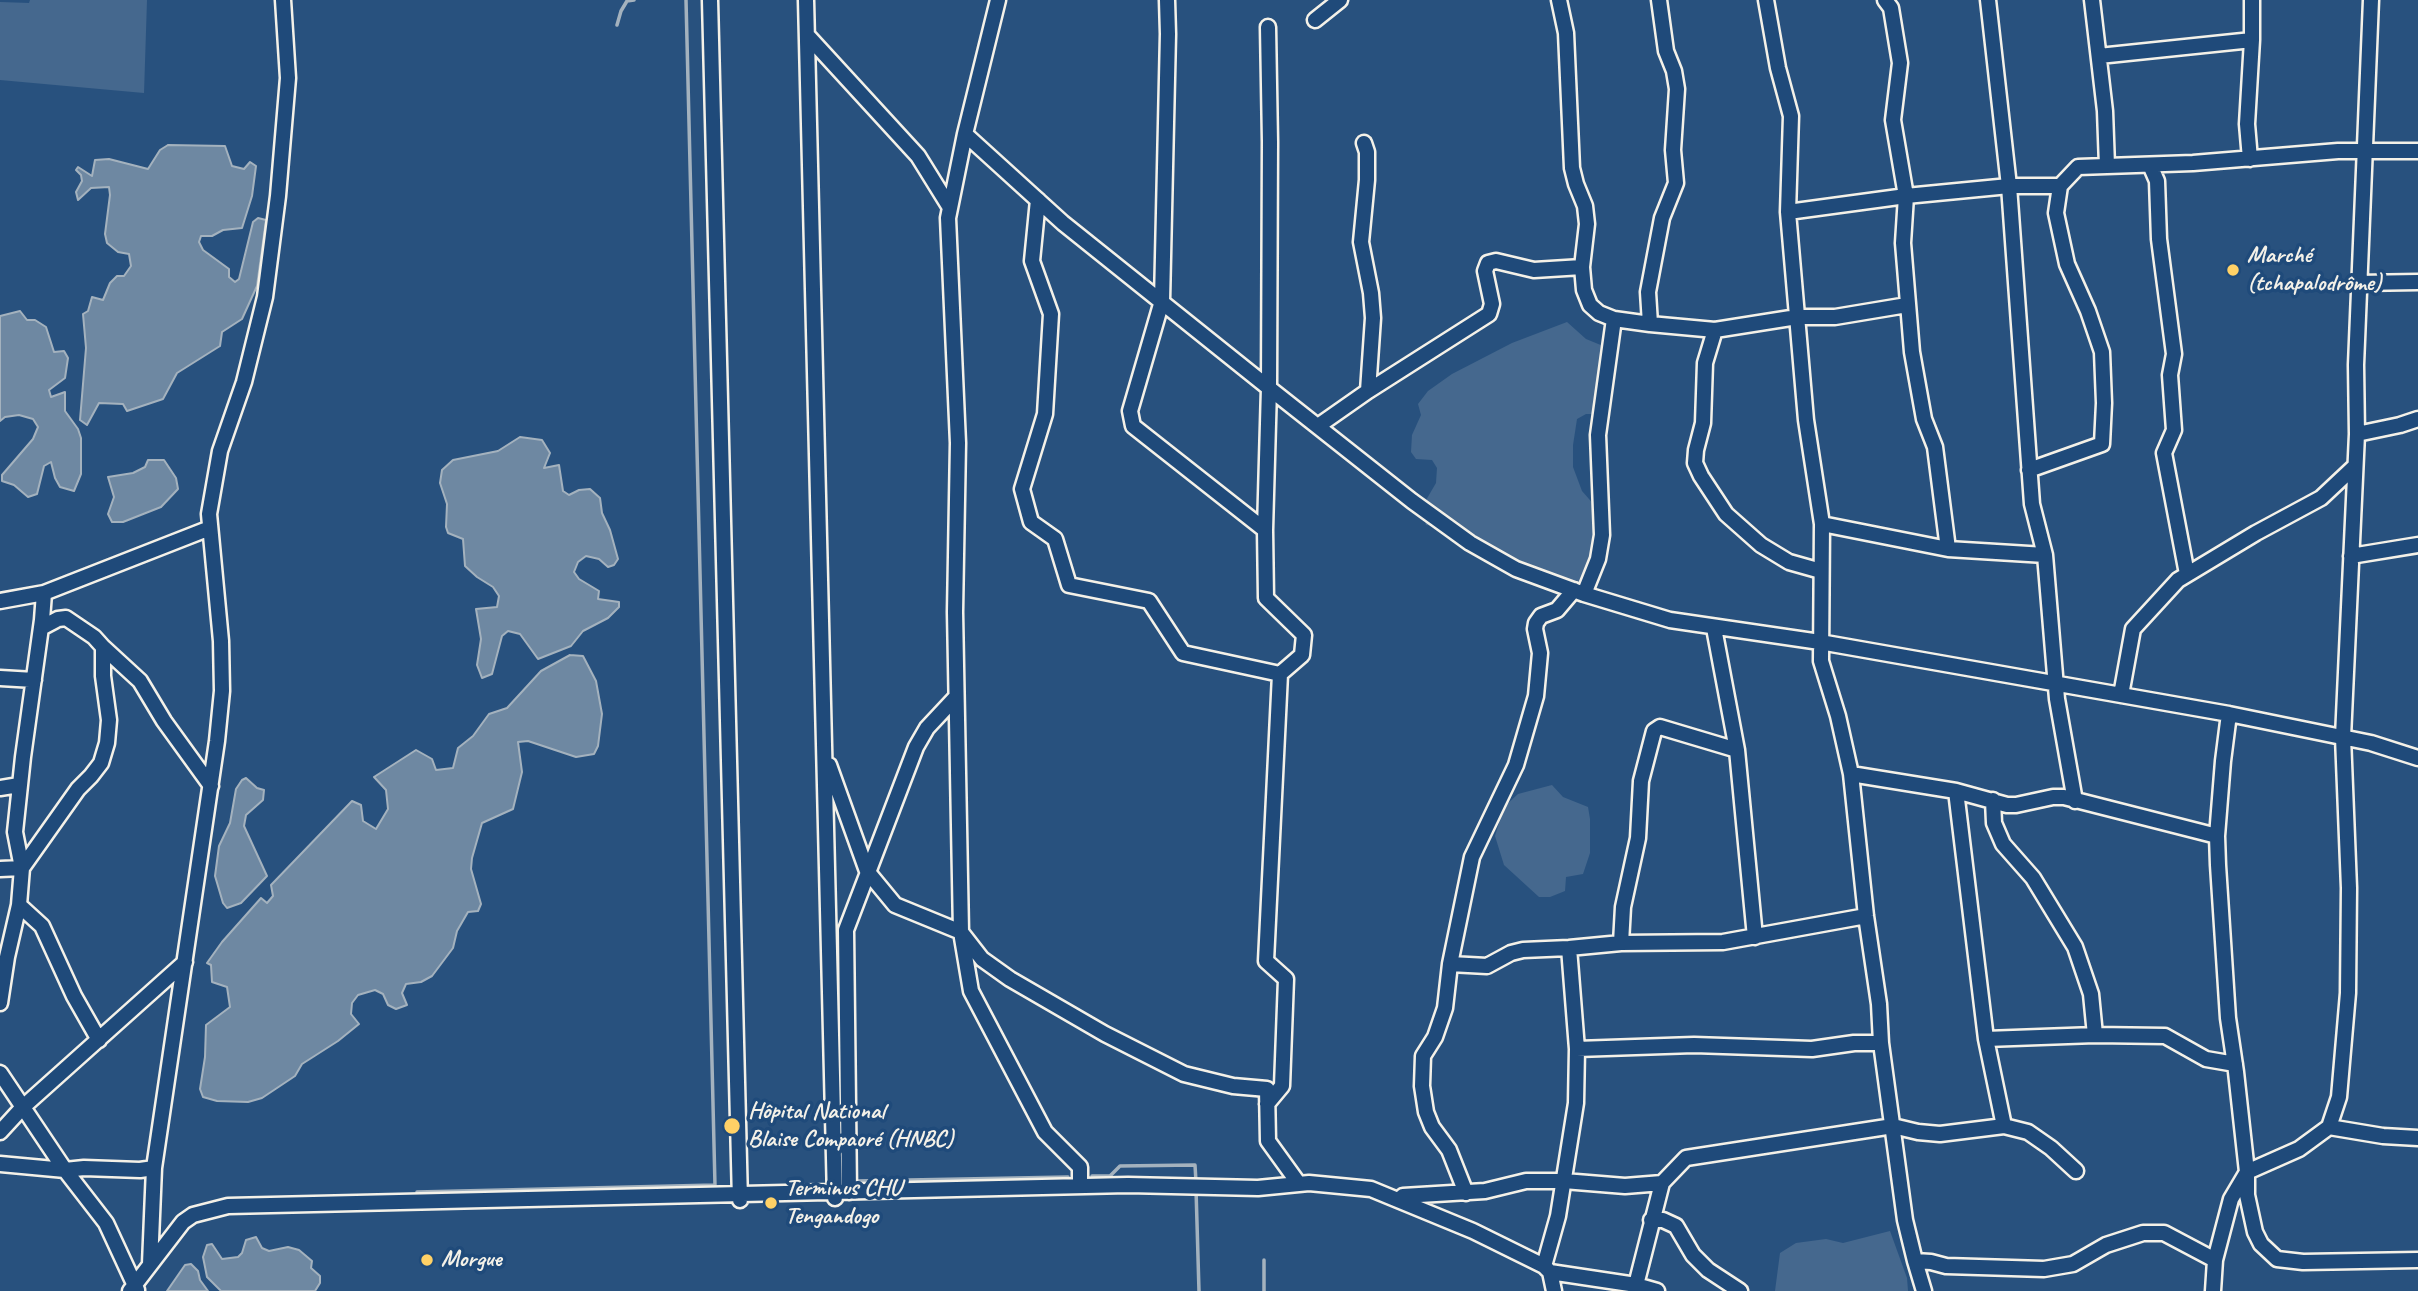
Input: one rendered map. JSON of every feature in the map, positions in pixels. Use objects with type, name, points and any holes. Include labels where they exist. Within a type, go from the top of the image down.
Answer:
[{"type":"street","points":[[150,1264],[154,1168],[211,786],[222,691],[221,641],[209,514],[220,451],[244,382],[265,297],[278,196],[288,78],[283,0]]},
{"type":"street","points":[[710,0],[740,1197]]},
{"type":"street","points":[[806,0],[839,1194]]},
{"type":"street","points":[[998,0],[949,206],[958,443],[955,612],[961,932],[971,991],[1045,1132],[1080,1167],[1080,1186]]},
{"type":"street","points":[[1167,0],[1162,301],[1129,411],[1133,426],[1265,530]]},
{"type":"street","points":[[1315,20],[1339,0]]},
{"type":"street","points":[[1559,0],[1566,33],[1572,168],[1585,206],[1587,224],[1582,267],[1584,290],[1590,305],[1599,313],[1614,319],[1715,330],[1797,317],[1835,317],[1907,305]]},
{"type":"street","points":[[1650,324],[1648,292],[1662,218],[1676,183],[1672,150],[1677,89],[1667,51],[1659,0]]},
{"type":"street","points":[[1766,0],[1778,68],[1791,117],[1788,212],[1806,420],[1822,524],[1821,661],[1852,774],[1866,916],[1879,1004],[1881,1043],[1905,1220],[1924,1291]]},
{"type":"street","points":[[1885,0],[1891,8],[1899,63],[1893,120],[1906,196],[1903,243],[1912,352],[1924,419],[1935,447],[1948,549]]},
{"type":"street","points":[[1988,0],[2009,186],[2032,504],[2045,555],[2056,684],[2075,801]]},
{"type":"street","points":[[2092,0],[2105,111],[2107,166]]},
{"type":"street","points":[[2250,159],[2247,124],[2252,0]]},
{"type":"street","points":[[2213,1291],[2215,1260],[2231,1199],[2247,1172],[2299,1149],[2329,1127],[2339,1097],[2348,993],[2349,888],[2343,737],[2357,434],[2359,283],[2371,0]]},
{"type":"street","points":[[1267,1104],[1282,1086],[1286,979],[1266,961],[1280,674],[1302,655],[1304,635],[1266,598],[1269,388],[1268,27]]},
{"type":"street","points":[[807,35],[918,156],[949,206]]},
{"type":"street","points":[[2099,56],[2252,40]]},
{"type":"street","points":[[965,134],[1063,222],[1412,501],[1470,543],[1516,569],[1670,620],[1820,642],[2121,695],[2343,737],[2418,758]]},
{"type":"street","points":[[1364,143],[1367,152],[1367,180],[1361,242],[1373,318],[1368,391]]},
{"type":"street","points":[[2029,470],[2102,444],[2102,352],[2067,264],[2056,213],[2060,186],[2078,167],[2250,159],[2364,150],[2418,151]]},
{"type":"street","points":[[2150,164],[2157,181],[2159,239],[2174,354],[2170,375],[2174,430],[2164,453],[2187,574]]},
{"type":"street","points":[[1788,212],[1906,196],[2009,186],[2060,186]]},
{"type":"street","points":[[1038,200],[1032,261],[1051,314],[1045,414],[1022,489],[1031,522],[1055,539],[1069,585],[1149,601],[1183,653],[1280,674]]},
{"type":"street","points":[[1318,426],[1489,314],[1492,304],[1485,271],[1488,263],[1496,261],[1534,270],[1582,267]]},
{"type":"street","points":[[2359,283],[2418,282]]},
{"type":"street","points":[[1466,1193],[1449,1150],[1432,1127],[1426,1112],[1422,1086],[1423,1056],[1435,1037],[1445,1008],[1450,964],[1472,857],[1516,765],[1536,696],[1540,653],[1536,623],[1541,616],[1557,610],[1579,592],[1598,559],[1602,535],[1598,435],[1614,319]]},
{"type":"street","points":[[1715,330],[1705,363],[1705,404],[1696,450],[1695,463],[1701,477],[1727,514],[1761,545],[1789,562],[1821,571]]},
{"type":"street","points":[[2357,434],[2418,419]]},
{"type":"street","points":[[2121,695],[2133,629],[2178,580],[2321,498],[2354,467]]},
{"type":"street","points":[[1822,524],[1948,549],[2045,555]]},
{"type":"street","points":[[0,601],[44,593],[210,528]]},
{"type":"street","points":[[2351,556],[2418,545]]},
{"type":"street","points":[[0,1003],[19,905],[22,868],[15,832],[44,593]]},
{"type":"street","points":[[41,628],[66,618],[94,637],[140,681],[164,721],[211,786]]},
{"type":"street","points":[[1714,628],[1737,750],[1755,937]]},
{"type":"street","points":[[22,868],[78,789],[101,763],[107,743],[109,720],[103,676],[103,647]]},
{"type":"street","points":[[0,678],[34,680]]},
{"type":"street","points":[[839,1194],[846,930],[916,747],[927,728],[956,697]]},
{"type":"street","points":[[2229,715],[2217,836],[2228,1018],[2247,1172],[2247,1195],[2255,1233],[2261,1244],[2277,1259],[2303,1262],[2418,1260]]},
{"type":"street","points":[[1621,943],[1623,907],[1638,838],[1641,781],[1654,731],[1660,727],[1737,750]]},
{"type":"street","points":[[825,754],[867,871],[895,905],[961,932],[982,959],[1010,979],[1105,1034],[1184,1074],[1233,1086],[1267,1089],[1268,1141],[1299,1184]]},
{"type":"street","points":[[1852,774],[1956,791],[2017,805],[2064,797],[2217,836]]},
{"type":"street","points":[[0,788],[19,785]]},
{"type":"street","points":[[1956,791],[1986,1040],[2004,1126]]},
{"type":"street","points":[[1993,800],[1994,823],[2003,844],[2033,878],[2075,947],[2091,994],[2095,1035]]},
{"type":"street","points":[[0,869],[22,868]]},
{"type":"street","points":[[19,905],[42,926],[74,996],[99,1040]]},
{"type":"street","points":[[1450,964],[1487,966],[1511,953],[1523,950],[1621,943],[1723,942],[1866,916]]},
{"type":"street","points":[[1554,1291],[1547,1269],[1576,1103],[1577,1049],[1569,948]]},
{"type":"street","points":[[0,1132],[23,1107],[185,962]]},
{"type":"street","points":[[1986,1040],[2095,1035],[2165,1036],[2206,1059],[2235,1064]]},
{"type":"street","points":[[1577,1049],[1694,1045],[1812,1049],[1854,1043],[1881,1043]]},
{"type":"street","points":[[0,1073],[65,1170],[106,1223],[134,1289]]},
{"type":"street","points":[[1636,1285],[1662,1183],[1686,1158],[1894,1126],[1940,1134],[2004,1126],[2028,1132],[2052,1148],[2076,1171]]},
{"type":"street","points":[[2329,1127],[2418,1139]]},
{"type":"street","points":[[1896,1148],[1918,1132]]},
{"type":"street","points":[[0,1164],[65,1170],[154,1168]]},
{"type":"street","points":[[1399,1199],[1404,1196],[1496,1190],[1508,1184],[1526,1181],[1625,1186],[1662,1183]]},
{"type":"street","points":[[134,1289],[183,1222],[194,1215],[228,1206],[275,1203],[740,1197],[1128,1185],[1258,1188],[1299,1184],[1371,1189],[1514,1249],[1547,1269],[1657,1291]]},
{"type":"street","points":[[1651,1220],[1663,1220],[1676,1226],[1693,1255],[1740,1291]]},
{"type":"street","points":[[1914,1261],[2001,1269],[2044,1269],[2073,1264],[2106,1245],[2143,1233],[2164,1233],[2215,1260]]},
{"type":"shaded area","points":[[30,0],[147,0],[144,93],[0,80],[0,2],[29,3]]},
{"type":"shaded area","points":[[168,145],[225,146],[232,166],[244,169],[250,162],[256,166],[252,196],[242,228],[223,230],[212,236],[201,236],[199,242],[203,250],[229,269],[229,277],[235,282],[239,279],[253,222],[258,218],[266,220],[257,286],[242,319],[222,332],[220,346],[177,373],[163,399],[127,411],[123,404],[99,403],[87,425],[80,420],[86,348],[83,314],[88,311],[92,297],[103,300],[110,283],[117,276],[124,276],[131,266],[129,254],[118,252],[107,243],[105,234],[109,187],[91,188],[78,200],[76,192],[82,181],[76,170],[78,167],[92,176],[95,160],[109,159],[148,169],[160,150]]},
{"type":"shaded area","points":[[20,311],[27,320],[35,320],[46,327],[54,352],[64,351],[68,358],[65,378],[49,390],[51,397],[65,392],[65,411],[81,438],[81,474],[74,491],[60,487],[51,462],[44,466],[37,494],[28,497],[14,485],[2,481],[2,475],[33,439],[38,427],[33,419],[19,415],[5,417],[0,421],[0,316]]},
{"type":"shaded area","points":[[1567,322],[1586,339],[1608,348],[1595,414],[1586,414],[1577,419],[1573,445],[1573,467],[1582,491],[1596,507],[1597,530],[1593,563],[1583,585],[1564,586],[1484,556],[1472,535],[1456,529],[1426,525],[1422,507],[1436,483],[1437,468],[1432,460],[1416,459],[1411,452],[1412,435],[1421,415],[1418,404],[1428,391],[1452,374],[1512,343]]},
{"type":"shaded area","points":[[520,437],[542,440],[550,453],[544,468],[559,465],[563,491],[569,495],[590,489],[600,498],[602,513],[618,559],[614,565],[608,567],[599,559],[586,556],[578,562],[574,572],[579,579],[599,591],[598,599],[619,602],[619,607],[608,618],[583,631],[571,646],[538,659],[520,634],[508,631],[502,636],[492,674],[482,678],[477,665],[481,639],[476,609],[497,607],[499,596],[493,587],[465,566],[463,539],[448,533],[447,504],[440,483],[442,470],[453,460],[498,451]]},
{"type":"shaded area","points":[[148,460],[164,460],[176,478],[178,489],[161,507],[123,522],[112,522],[108,514],[114,497],[108,477],[133,473],[145,467]]},
{"type":"shaded area","points":[[570,655],[583,656],[596,681],[602,714],[598,746],[594,754],[576,757],[528,741],[518,742],[522,772],[513,809],[482,823],[472,858],[471,869],[481,904],[478,911],[468,912],[457,931],[453,948],[432,976],[421,982],[406,984],[402,993],[407,1005],[396,1009],[388,1005],[383,994],[375,990],[358,995],[352,1003],[351,1014],[359,1024],[302,1064],[295,1076],[262,1098],[248,1102],[217,1101],[203,1097],[200,1089],[206,1025],[230,1007],[227,987],[212,982],[211,965],[207,963],[222,942],[261,898],[267,903],[273,896],[271,885],[352,801],[361,805],[363,821],[376,829],[388,809],[386,790],[374,777],[416,750],[432,759],[436,770],[453,768],[458,748],[473,736],[489,714],[507,708],[541,671]]},
{"type":"shaded area","points":[[246,778],[257,788],[264,790],[263,800],[246,815],[244,826],[267,876],[241,903],[227,908],[215,876],[219,846],[230,823],[236,789]]},
{"type":"shaded area","points":[[1552,785],[1563,797],[1588,807],[1590,853],[1583,874],[1566,877],[1565,891],[1550,897],[1539,897],[1504,865],[1495,836],[1504,807],[1518,794]]},
{"type":"shaded area","points":[[1890,1231],[1907,1278],[1908,1291],[1775,1291],[1780,1253],[1796,1243],[1826,1239],[1843,1243]]},
{"type":"shaded area","points":[[256,1237],[262,1248],[269,1251],[288,1247],[299,1250],[312,1261],[311,1268],[320,1276],[320,1283],[315,1291],[221,1291],[207,1277],[203,1257],[207,1245],[212,1244],[222,1259],[238,1257],[246,1240]]},
{"type":"shaded area","points":[[191,1264],[198,1271],[200,1280],[208,1291],[167,1291],[185,1265]]},
{"type":"waterway","points":[[617,25],[627,1],[634,0]]},
{"type":"waterway","points":[[417,1192],[715,1185],[686,0]]},
{"type":"waterway","points":[[1092,1176],[1110,1176],[1120,1166],[1195,1165],[1196,1182]]},
{"type":"waterway","points":[[856,1181],[1068,1177]]},
{"type":"waterway","points":[[1196,1189],[1199,1291]]},
{"type":"waterway","points":[[1264,1260],[1264,1291]]},
{"type":"place","name":"Marché (tchapalodrôme)","points":[[2233,270]]},
{"type":"place","name":"Hôpital National Blaise Compaoré (HNBC)","points":[[732,1126]]},
{"type":"place","name":"Terminus CHU Tengandogo","points":[[771,1203]]},
{"type":"place","name":"Morgue","points":[[427,1260]]}]
